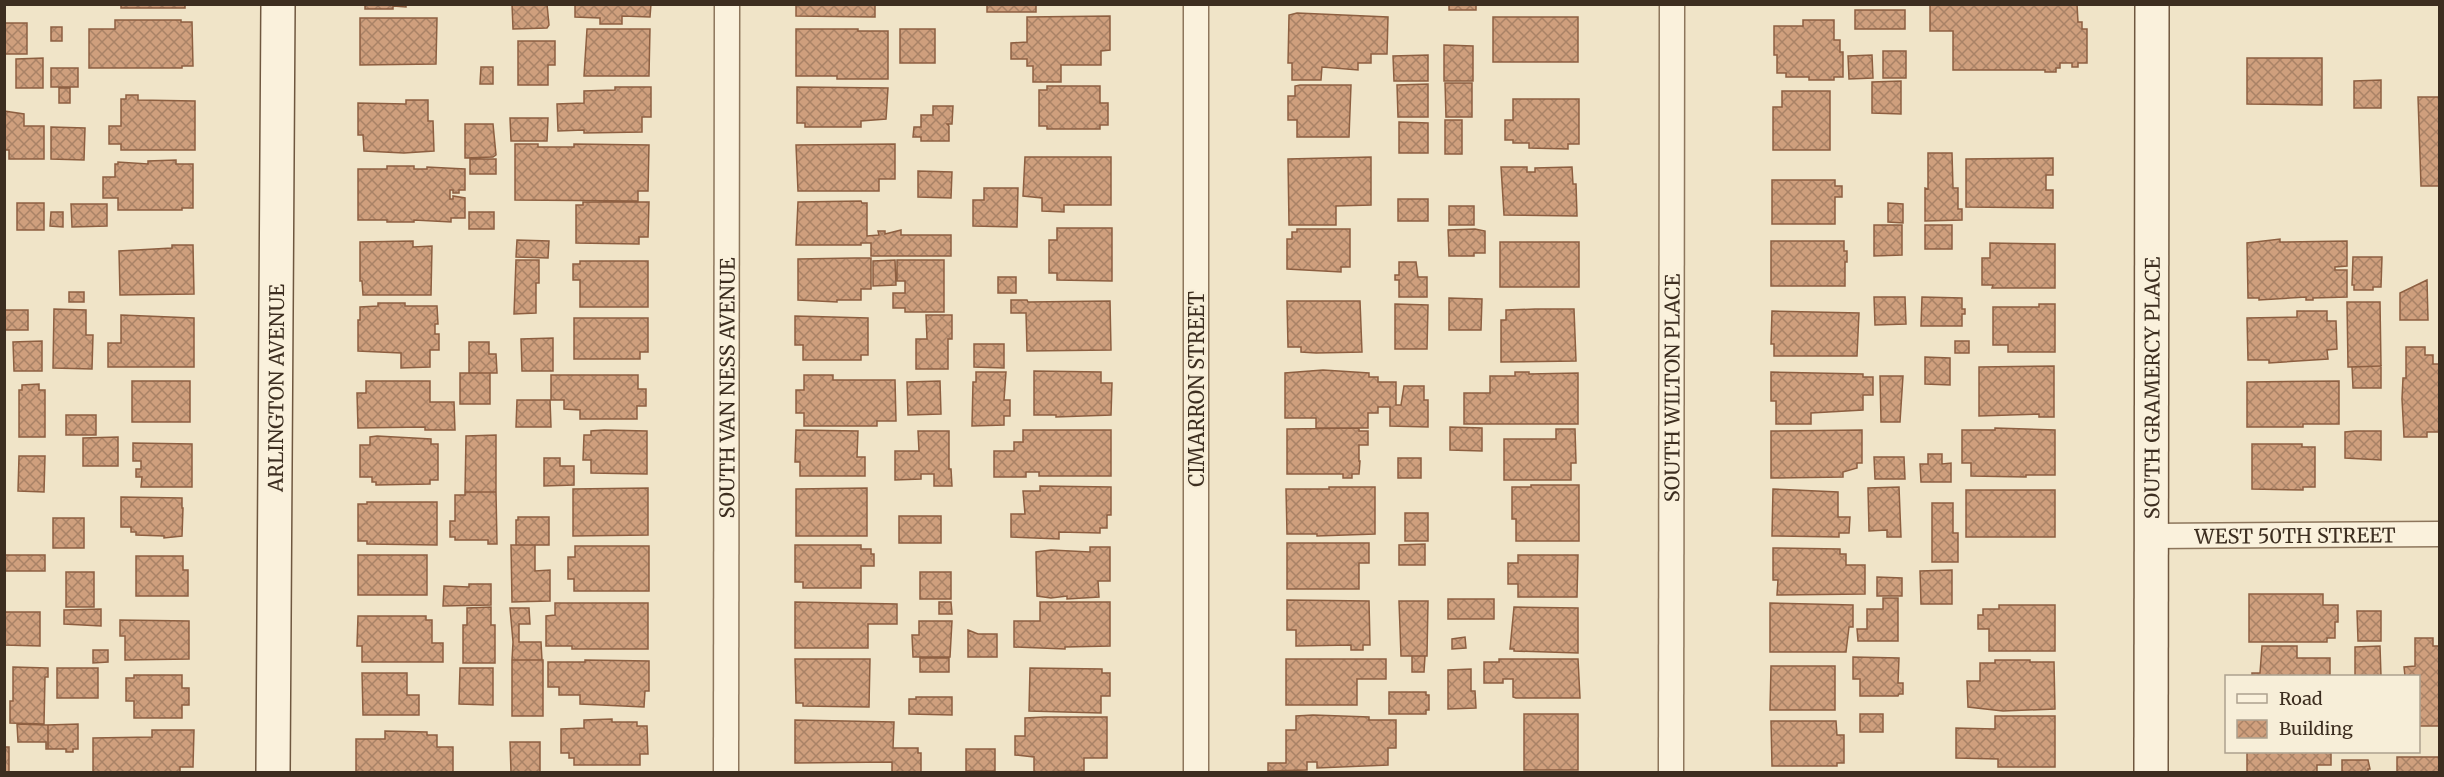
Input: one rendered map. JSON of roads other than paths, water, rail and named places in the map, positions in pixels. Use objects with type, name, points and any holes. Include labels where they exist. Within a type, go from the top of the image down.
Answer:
[{"type":"street","name":"ARLINGTON AVENUE","points":[[273,772],[278,4]]},
{"type":"street","name":"SOUTH VAN NESS AVENUE","points":[[726,772],[727,4]]},
{"type":"street","name":"CIMARRON STREET","points":[[1196,4],[1196,772]]},
{"type":"street","name":"SOUTH WILTON PLACE","points":[[1671,772],[1672,4]]},
{"type":"street","name":"SOUTH GRAMERCY PLACE","points":[[2151,772],[2152,4]]},
{"type":"street","name":"WEST 50TH STREET","points":[[2151,536],[2439,534]]}]
